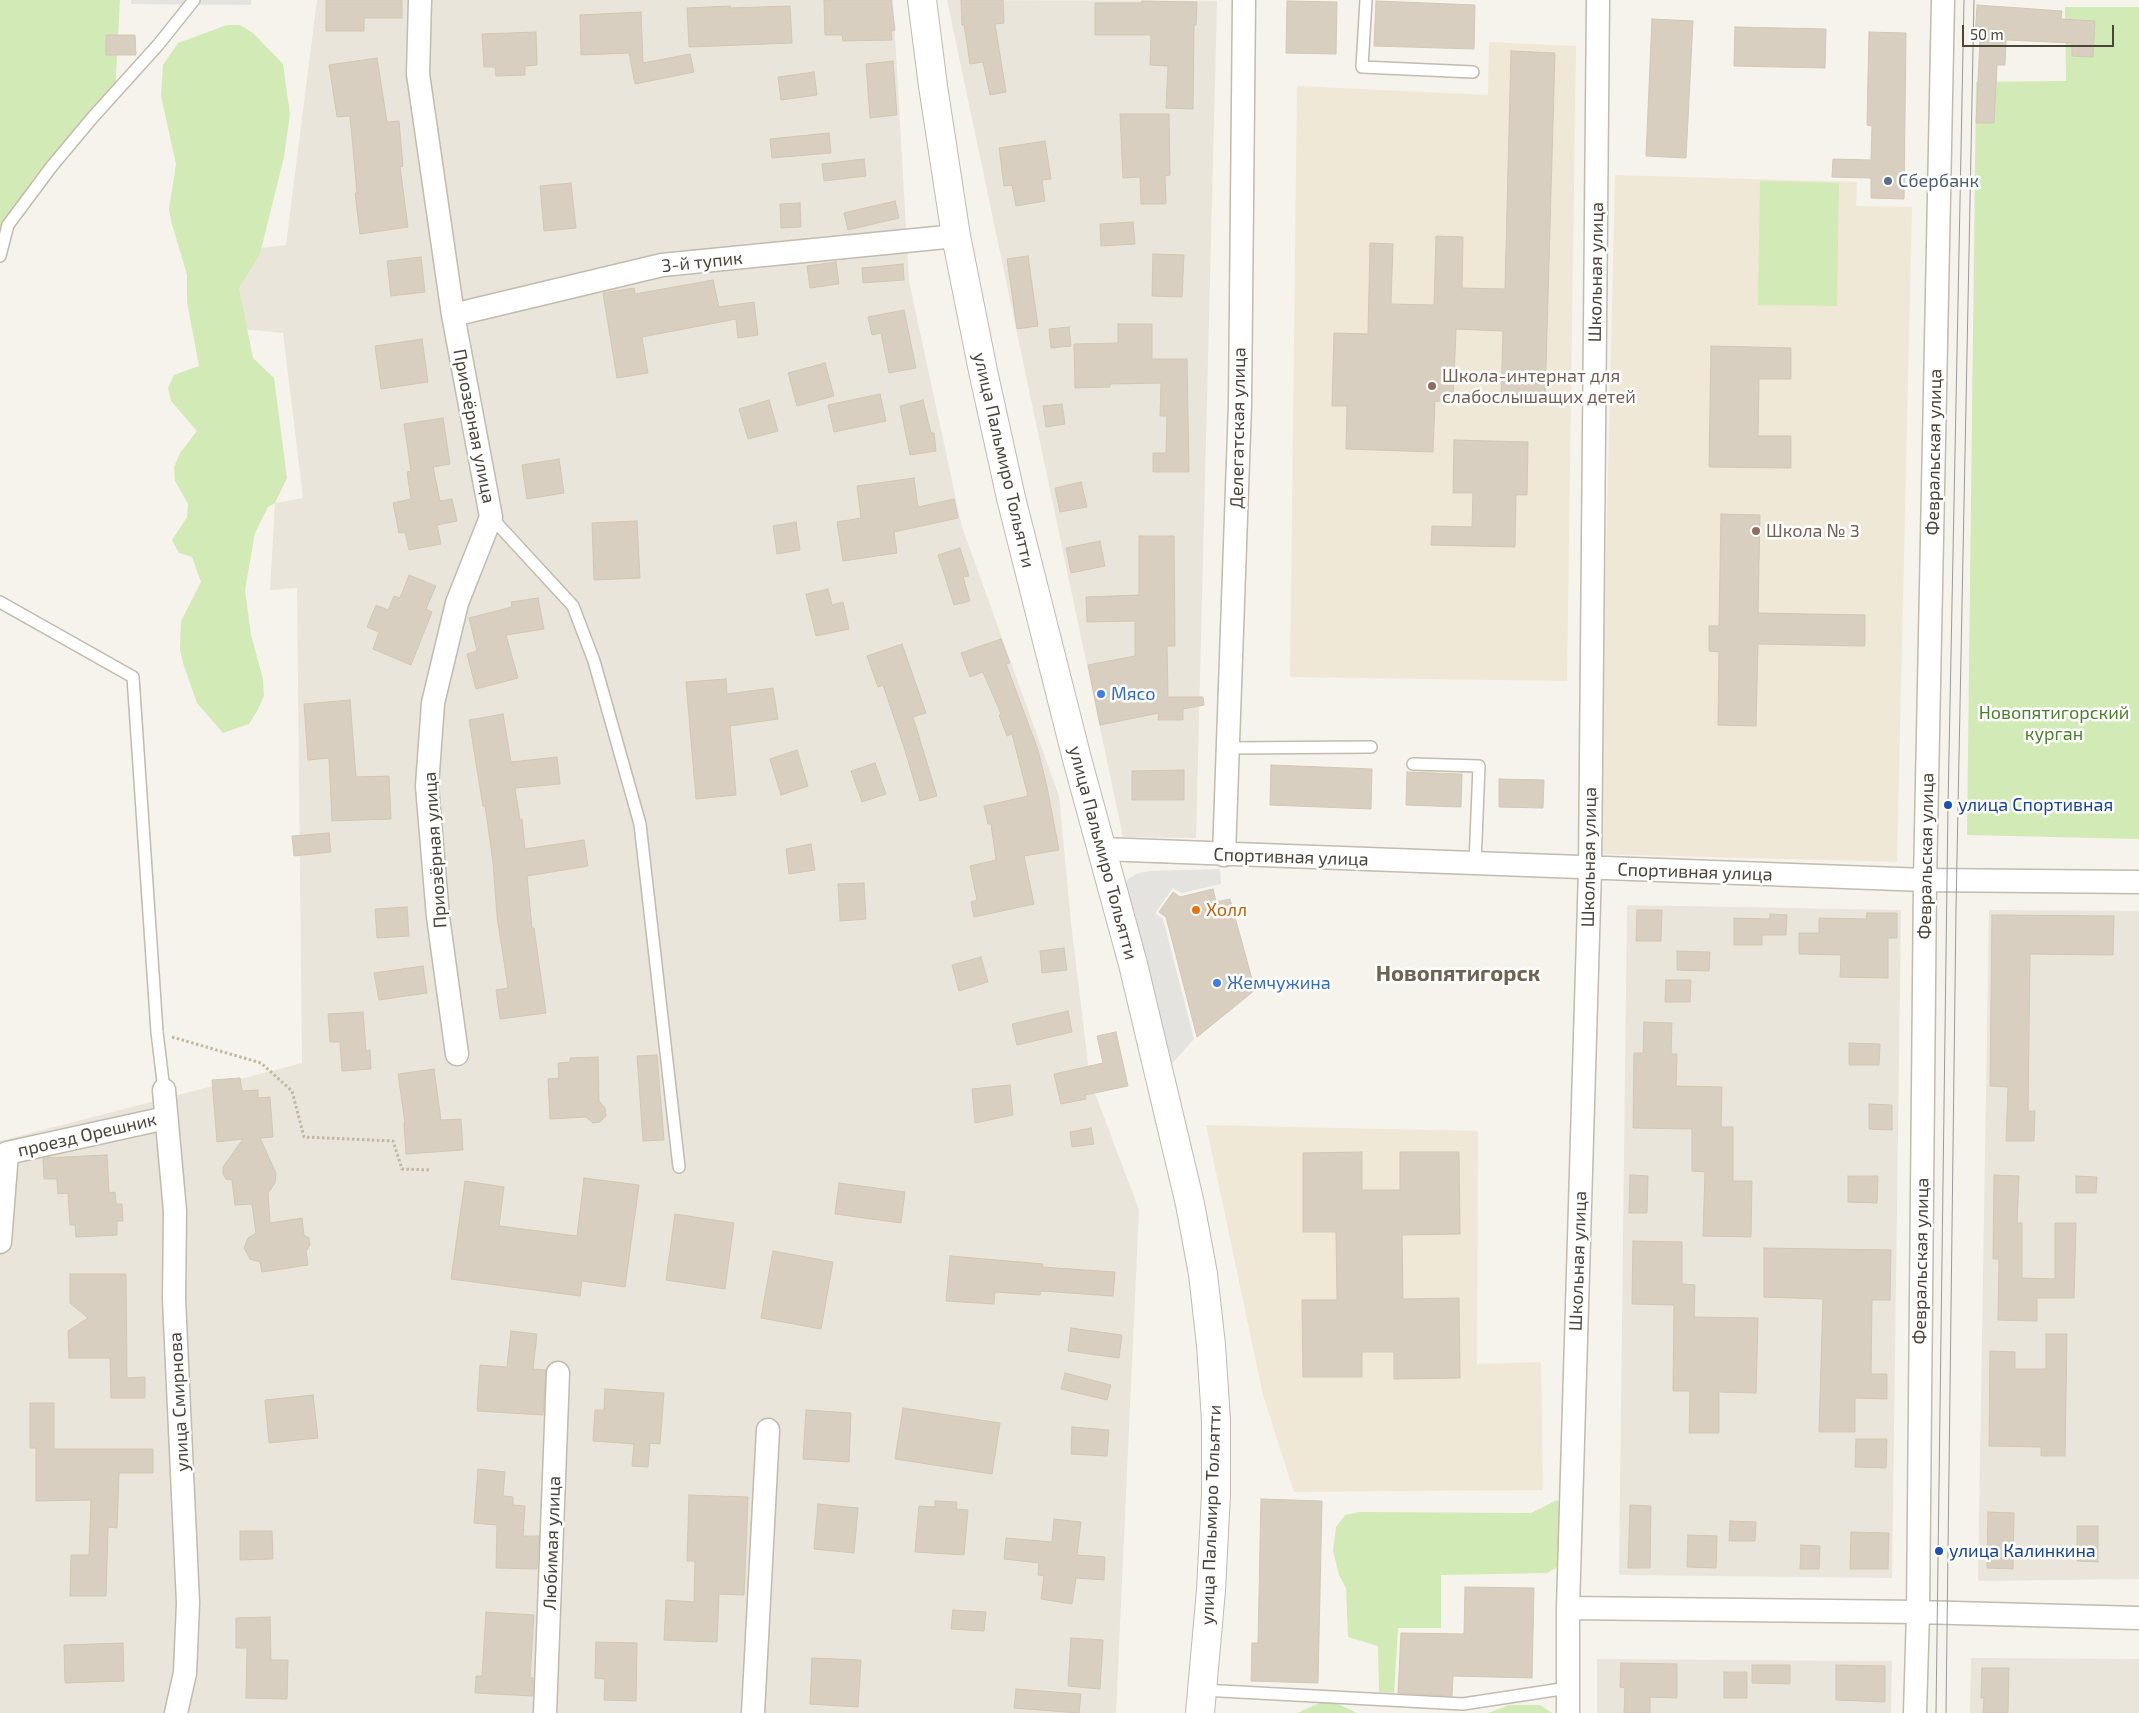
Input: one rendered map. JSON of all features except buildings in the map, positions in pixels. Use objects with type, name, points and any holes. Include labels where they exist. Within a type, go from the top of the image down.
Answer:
[{"type":"street","name":"Приозёрная улица","points":[[420,0],[418,74],[453,315],[490,517],[457,603],[435,694],[427,786],[438,917],[457,1054]]},
{"type":"street","name":"улица Пальмиро Тольятти","points":[[922,0],[956,236],[982,370],[1011,498],[1076,759],[1133,964],[1190,1204],[1203,1274],[1211,1345],[1216,1420],[1216,1494],[1211,1590],[1201,1702]]},
{"type":"street","name":"Делегатская улица","points":[[1224,855],[1240,404],[1244,0]]},
{"type":"street","name":"Школьная улица","points":[[1568,1713],[1568,1608],[1590,869],[1598,0]]},
{"type":"street","name":"Февральская улица","points":[[1914,1713],[1918,1612],[1925,880],[1943,0]]},
{"type":"street","name":"3-й тупик","points":[[453,315],[662,265],[956,236]]},
{"type":"street","name":"Спортивная улица","points":[[1102,849],[1590,869],[1925,880],[2139,882]]},
{"type":"street","name":"улица Смирнова","points":[[164,1090],[175,1211],[174,1299],[188,1603],[185,1673],[176,1713]]},
{"type":"street","name":"проезд Орешник","points":[[0,1242],[7,1153],[166,1118]]},
{"type":"street","name":"Любимая улица","points":[[545,1713],[558,1373]]},
{"type":"street","points":[[752,1713],[768,1430]]},
{"type":"street","points":[[1568,1608],[1918,1612],[2139,1618]]},
{"type":"lane","points":[[0,256],[8,225],[46,174],[93,116],[158,45],[194,0]]},
{"type":"lane","points":[[1366,0],[1362,67],[1473,72]]},
{"type":"lane","points":[[490,517],[573,606],[594,661],[640,824],[678,1167]]},
{"type":"lane","points":[[0,602],[133,677],[157,1032],[164,1090]]},
{"type":"lane","points":[[1228,748],[1371,747]]},
{"type":"lane","points":[[1413,764],[1479,766],[1475,864]]},
{"type":"lane","points":[[1201,1702],[1420,1707],[1463,1704],[1568,1688]]},
{"type":"path","points":[[157,1032],[261,1063],[292,1092],[304,1137],[393,1141],[402,1169],[431,1170]]},
{"type":"shaded area","points":[[131,0],[251,0],[251,5],[131,4]]},
{"type":"shaded area","points":[[317,0],[893,0],[909,281],[962,527],[1059,796],[1071,923],[1090,1080],[1139,1210],[1116,1713],[0,1713],[0,1141],[302,1063],[297,588],[270,590],[275,503],[303,498],[283,333],[229,328],[226,252],[286,245]]},
{"type":"shaded area","points":[[947,0],[1217,1],[1196,838],[1123,837]]},
{"type":"shaded area","name":"Школа-интернат для слабослышащих детей","points":[[1489,42],[1576,46],[1567,681],[1290,677],[1297,86],[1488,95]]},
{"type":"shaded area","name":"Школа № 3","points":[[1615,175],[1857,182],[1856,206],[1912,207],[1897,862],[1599,854]]},
{"type":"shaded area","points":[[1220,869],[1221,884],[1182,893],[1173,888],[1155,913],[1163,919],[1194,1039],[1169,1067],[1125,886],[1128,879],[1136,874],[1149,871]]},
{"type":"shaded area","points":[[1627,905],[1901,910],[1892,1578],[1619,1575]]},
{"type":"shaded area","points":[[1989,910],[2139,911],[2139,1579],[1978,1581]]},
{"type":"shaded area","points":[[1206,1125],[1478,1131],[1477,1364],[1541,1362],[1543,1490],[1294,1492],[1263,1395]]},
{"type":"shaded area","points":[[1971,1658],[2139,1659],[2139,1713],[1970,1713]]},
{"type":"shaded area","points":[[1597,1659],[1892,1661],[1891,1713],[1597,1713]]},
{"type":"green space","points":[[0,0],[120,0],[115,94],[0,244]]},
{"type":"green space","name":"Новопятигорский курган","points":[[2065,7],[2139,7],[2139,839],[1967,835],[1976,82],[2066,81]]},
{"type":"green space","points":[[227,25],[240,25],[253,33],[283,64],[290,114],[284,157],[260,254],[239,288],[253,358],[274,378],[287,478],[275,503],[268,507],[255,533],[245,590],[251,635],[263,679],[264,696],[249,724],[223,733],[197,703],[180,649],[181,621],[201,582],[192,557],[179,553],[172,540],[187,517],[188,504],[175,481],[174,467],[180,453],[197,431],[171,401],[168,388],[174,375],[199,366],[187,302],[187,275],[169,209],[176,164],[161,96],[163,65],[178,43]]},
{"type":"green space","points":[[1760,181],[1839,183],[1837,306],[1758,305]]},
{"type":"green space","points":[[1557,1500],[1565,1504],[1563,1557],[1556,1568],[1547,1573],[1441,1575],[1441,1628],[1398,1628],[1394,1693],[1379,1692],[1378,1646],[1348,1637],[1346,1588],[1339,1575],[1333,1550],[1336,1527],[1345,1515],[1360,1512],[1531,1513]]},
{"type":"green space","points":[[1322,1702],[1338,1704],[1357,1713],[1297,1713]]},
{"type":"green space","points":[[1509,1705],[1540,1705],[1552,1713],[1488,1713]]},
{"type":"tram line","points":[[1936,1713],[1948,805],[1964,0]]},
{"type":"tram line","points":[[1946,1713],[1956,908],[1974,0]]},
{"type":"place","name":"Сбербанк","points":[[1888,181]]},
{"type":"place","name":"Школа-интернат для слабослышащих детей","points":[[1432,386]]},
{"type":"place","name":"Школа № 3","points":[[1756,531]]},
{"type":"place","name":"Мясо","points":[[1101,694]]},
{"type":"place","name":"улица Спортивная","points":[[1948,805]]},
{"type":"place","name":"Холл","points":[[1196,910]]},
{"type":"place","name":"Жемчужина","points":[[1217,983]]},
{"type":"place","name":"улица Калинкина","points":[[1939,1551]]},
{"type":"district","name":"Новопятигорск","points":[[1458,974]]}]
